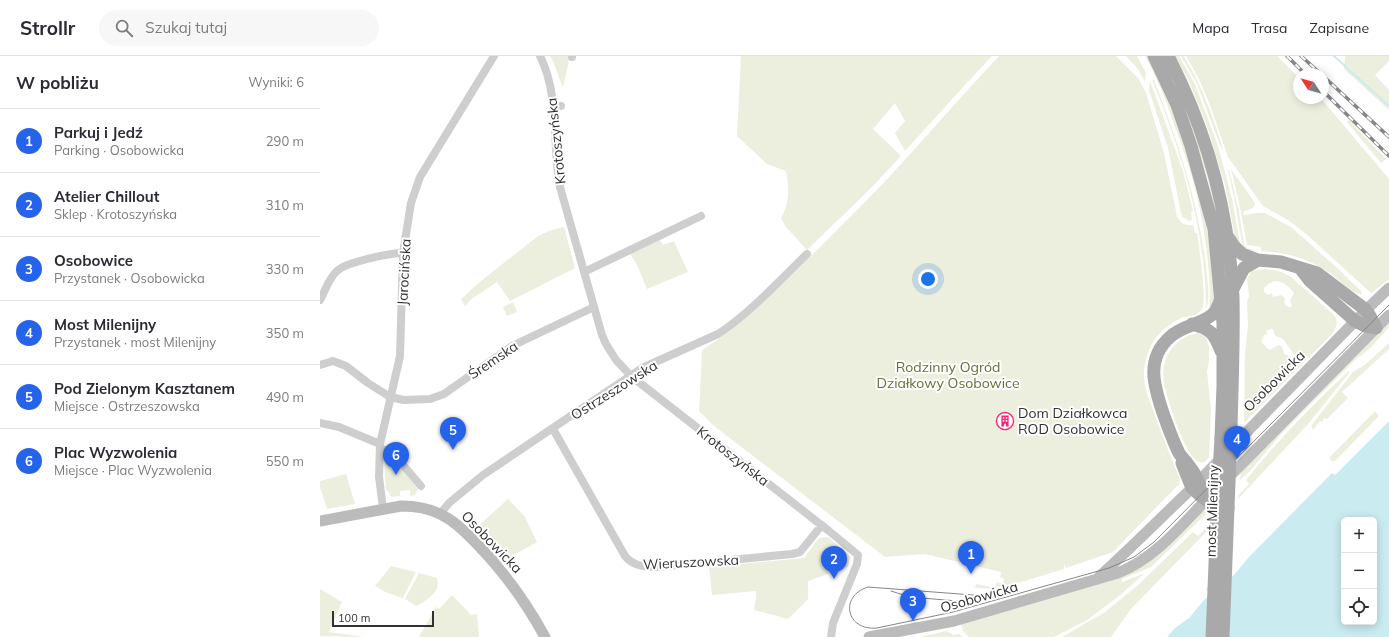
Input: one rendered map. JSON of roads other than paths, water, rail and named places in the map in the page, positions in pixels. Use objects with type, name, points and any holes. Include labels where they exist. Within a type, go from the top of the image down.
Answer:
[{"type":"main road","points":[[1154,56],[1177,105],[1192,146],[1214,229],[1227,294]]},
{"type":"main road","points":[[1168,56],[1183,84],[1200,125],[1213,164],[1227,235],[1227,294]]},
{"type":"main road","points":[[1227,235],[1239,252],[1258,260],[1281,262],[1317,273],[1366,310],[1376,328]]},
{"type":"main road","points":[[1206,500],[1195,484],[1190,468],[1180,456],[1172,439],[1155,387],[1154,369],[1158,352],[1167,339],[1180,329],[1212,314],[1244,268],[1258,260]]},
{"type":"main road","points":[[1300,268],[1310,281],[1355,321],[1365,326],[1376,328]]},
{"type":"main road","name":"most Milenijny","points":[[1212,637],[1221,438],[1223,356],[1227,294]]},
{"type":"main road","name":"most Milenijny","points":[[1223,637],[1231,428],[1227,294]]},
{"type":"main road","points":[[1192,324],[1212,332],[1223,356]]},
{"type":"street","name":"Jarocińska","points":[[383,508],[379,477],[380,447],[390,396],[398,367],[401,346],[403,253],[409,211],[416,186],[425,168],[494,56]]},
{"type":"street","name":"Krotoszyńska","points":[[540,56],[557,107],[556,154],[560,186],[606,344],[616,360],[631,376],[822,525],[858,555],[857,564],[833,623],[831,637]]},
{"type":"street","points":[[584,272],[702,216]]},
{"type":"street","points":[[320,300],[332,276],[344,266],[384,255],[403,253]]},
{"type":"street","name":"Ostrzeszowska","points":[[440,514],[449,503],[473,483],[642,368],[718,334],[728,327],[777,284],[807,254]]},
{"type":"street","name":"Osobowicka","points":[[1095,579],[1130,548],[1195,484],[1389,288]]},
{"type":"street","name":"Śremska","points":[[320,365],[333,361],[346,366],[368,383],[390,396],[404,400],[430,399],[438,397],[512,346],[594,307]]},
{"type":"street","name":"Osobowicka","points":[[869,637],[954,621],[1128,569],[1146,558],[1160,548],[1389,315]]},
{"type":"street","points":[[320,423],[339,427],[391,452],[420,486]]},
{"type":"street","name":"Wieruszowska","points":[[554,428],[625,556],[632,563],[639,566],[656,567],[792,554],[800,552],[822,525]]},
{"type":"street","name":"Osobowicka","points":[[320,521],[383,508],[401,506],[412,506],[440,514],[459,527],[502,571],[525,602],[544,637]]},
{"type":"water","points":[[1389,421],[1389,637],[1167,637],[1175,628],[1189,618],[1203,601],[1226,580],[1233,576],[1249,557],[1332,473],[1335,475]]},
{"type":"waterway","points":[[1334,56],[1389,106]]},
{"type":"tram line","points":[[1002,594],[986,596],[868,587],[859,591],[853,598],[850,605],[850,612],[853,619],[858,624],[877,628],[953,612],[1109,568],[1134,557],[1154,542],[1389,305]]},
{"type":"tram line","points":[[891,591],[910,597],[969,602],[978,601]]},
{"type":"railway","points":[[1287,56],[1299,68]]},
{"type":"railway","points":[[1301,56],[1314,68]]},
{"type":"railway","points":[[1329,82],[1389,137]]},
{"type":"railway","points":[[1329,97],[1389,156]]},
{"type":"place","name":"Dom Działkowca ROD Osobowice","points":[[1005,421]]},
{"type":"place","name":"Pod Zielonym Kasztanem","points":[[453,450]]},
{"type":"place","name":"Most Milenijny","points":[[1237,459]]},
{"type":"place","name":"Plac Wyzwolenia","points":[[396,475]]},
{"type":"place","name":"Parkuj i Jedź","points":[[971,574]]},
{"type":"place","name":"Atelier Chillout","points":[[834,579]]},
{"type":"place","name":"Osobowice","points":[[913,621]]},
{"type":"park label","name":"Rodzinny Ogród Działkowy Osobowice","points":[[948,376]]}]
